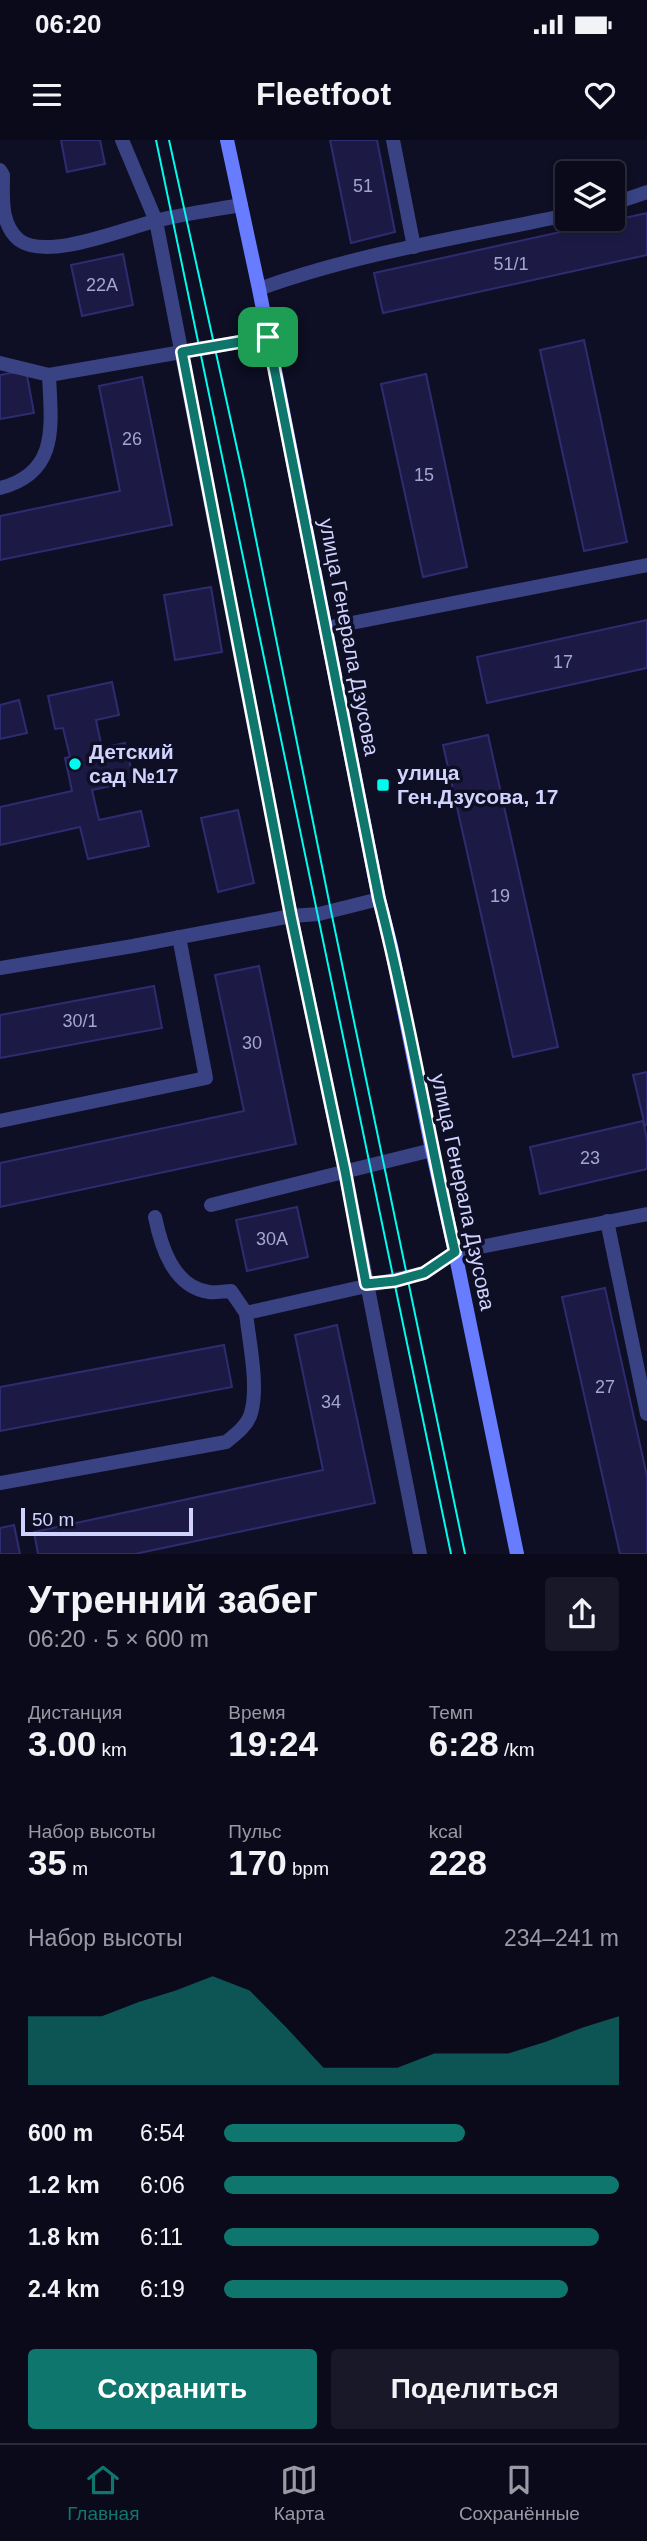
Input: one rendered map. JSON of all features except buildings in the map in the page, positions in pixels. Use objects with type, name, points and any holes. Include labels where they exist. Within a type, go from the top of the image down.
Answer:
[{"type":"street","name":"улица Генерала Дзусова","points":[[227,140],[259,289],[379,899],[517,1554]]},
{"type":"lane","points":[[122,140],[156,221],[291,916],[345,1171],[420,1554]]},
{"type":"lane","points":[[393,140],[414,247]]},
{"type":"lane","points":[[0,170],[3,175],[3,219],[18,240],[37,248],[92,239],[156,221],[241,205]]},
{"type":"lane","points":[[625,200],[647,192]]},
{"type":"lane","points":[[259,289],[295,275],[555,218]]},
{"type":"lane","points":[[0,363],[49,375],[268,337]]},
{"type":"lane","points":[[0,488],[13,485],[37,468],[50,444],[49,375]]},
{"type":"lane","points":[[326,628],[647,565]]},
{"type":"lane","points":[[0,968],[291,916],[319,914],[379,899]]},
{"type":"lane","points":[[0,1121],[206,1078],[179,937]]},
{"type":"lane","points":[[211,1205],[432,1150]]},
{"type":"lane","points":[[246,1313],[424,1273],[455,1252],[647,1214]]},
{"type":"lane","points":[[0,1483],[226,1442],[242,1430],[251,1413],[253,1385],[246,1313],[231,1291],[207,1292],[185,1282],[161,1246],[155,1217]]},
{"type":"lane","points":[[607,1221],[647,1414]]},
{"type":"tram line","points":[[156,140],[451,1554]]},
{"type":"tram line","points":[[169,140],[244,480],[465,1554]]},
{"type":"place","name":"Детский сад №17","points":[[75,764]]},
{"type":"place","name":"улица Ген.Дзусова, 17","points":[[383,785]]},
{"type":"route","points":[[268,337],[379,899],[455,1252],[424,1273],[395,1281],[366,1284],[291,916],[182,352],[268,337]]}]
